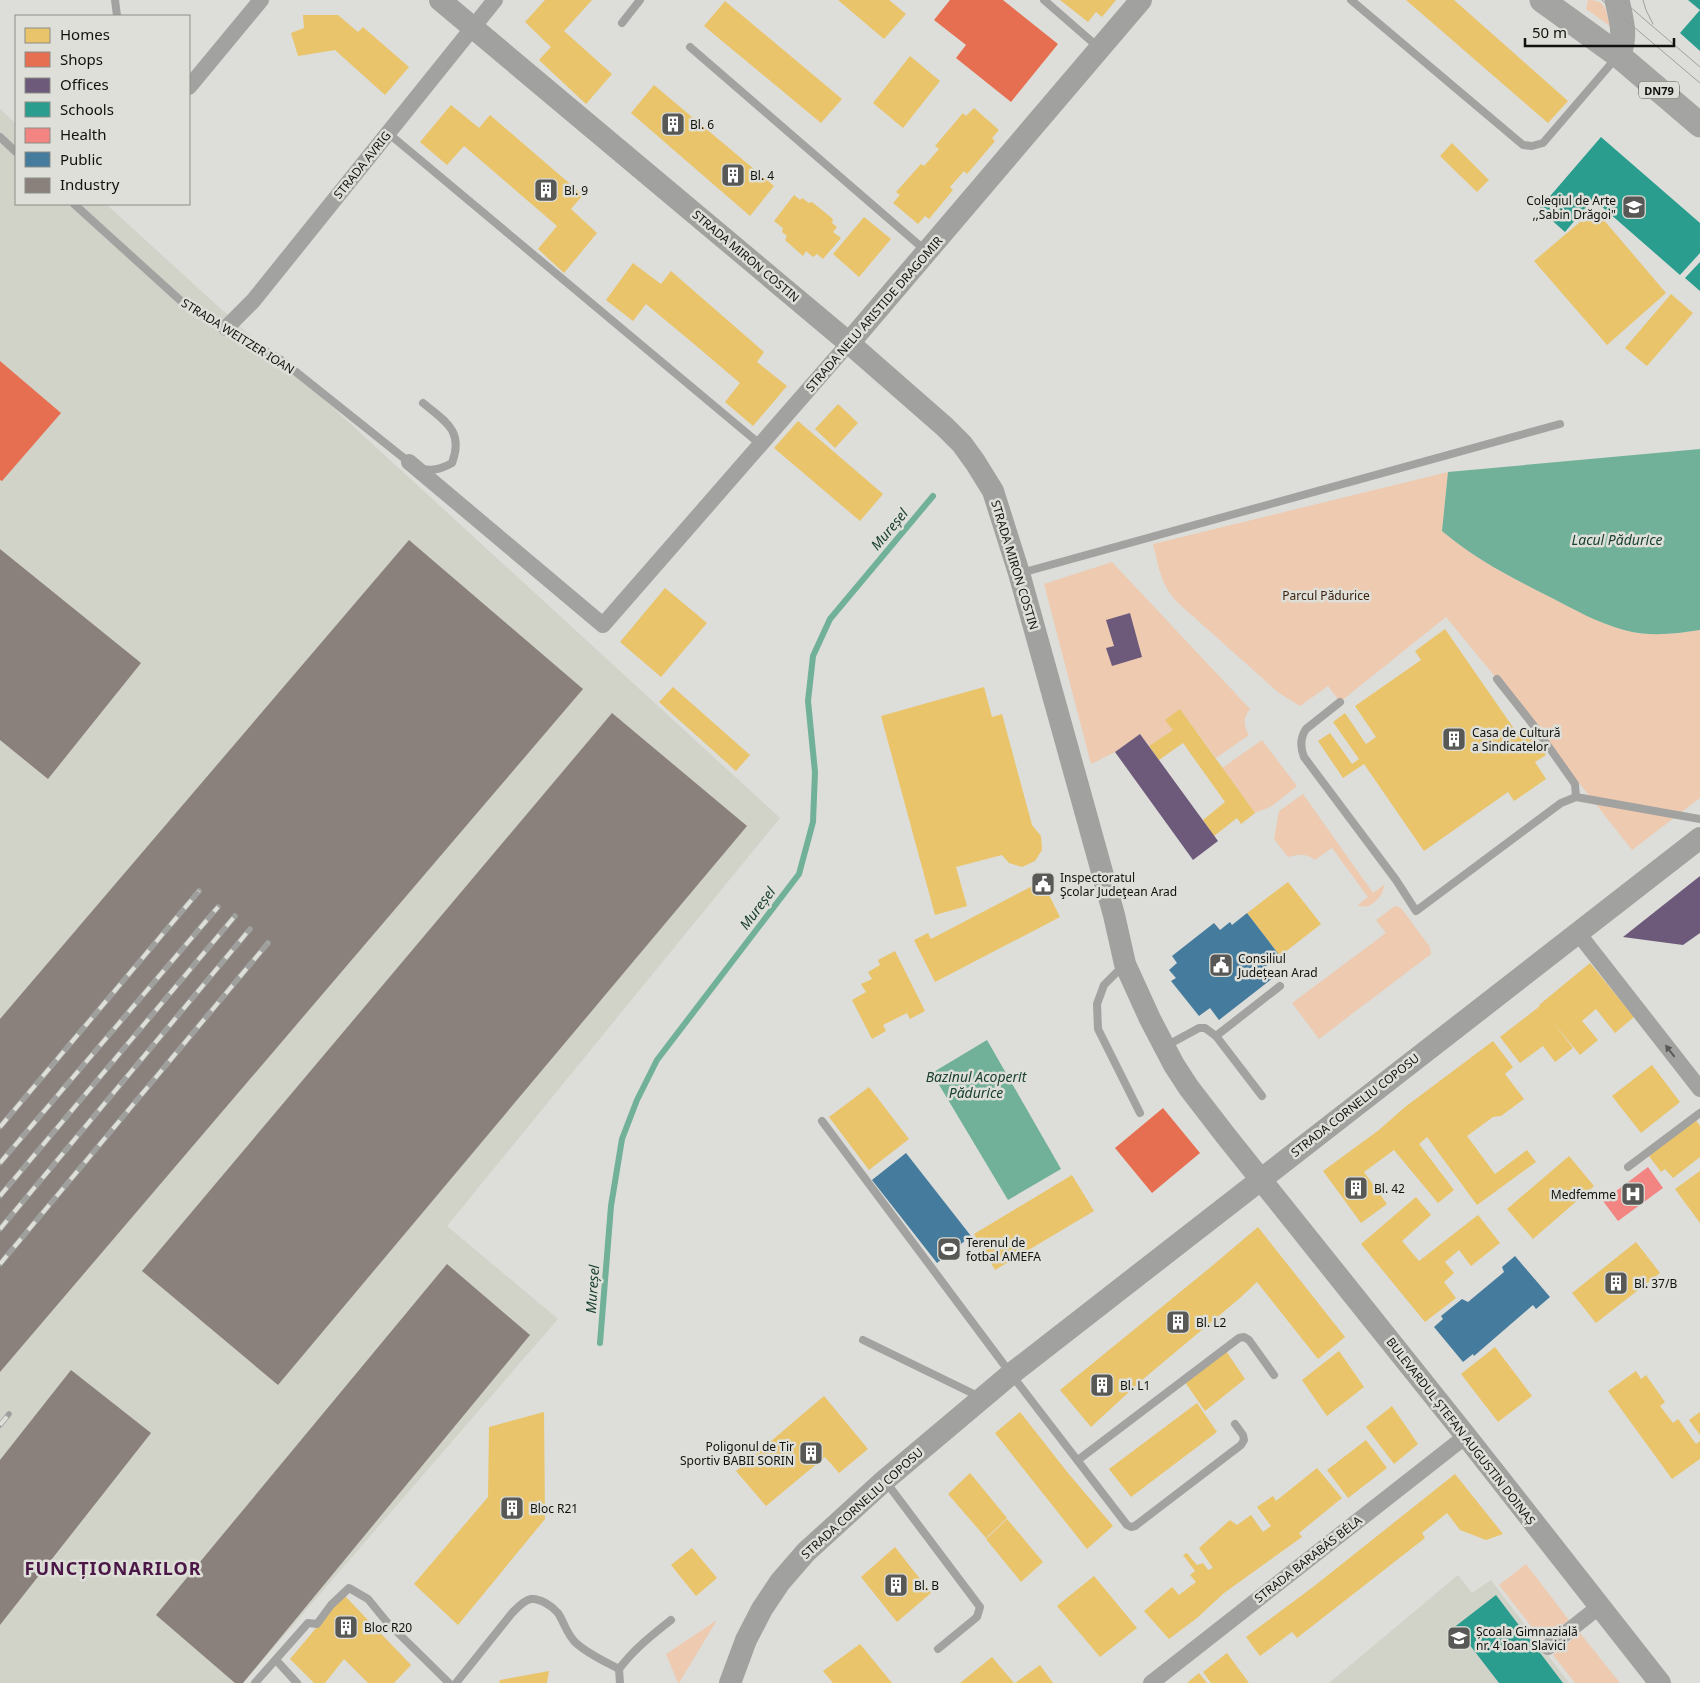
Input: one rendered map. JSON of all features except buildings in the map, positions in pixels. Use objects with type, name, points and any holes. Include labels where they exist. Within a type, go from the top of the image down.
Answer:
[{"type":"main road","name":"STRADA MIRON COSTIN","points":[[440,0],[849,343],[945,427],[966,450],[993,491],[1020,573],[1109,896],[1125,964],[1150,1019],[1189,1088],[1260,1179]]},
{"type":"main road","name":"STRADA NELU ARISTIDE DRAGOMIR","points":[[849,343],[1141,0]]},
{"type":"main road","points":[[1542,0],[1618,55],[1623,46],[1624,33],[1617,0]]},
{"type":"main road","name":"DN79","points":[[1618,55],[1700,125]]},
{"type":"main road","name":"STRADA CORNELIU COPOSU","points":[[730,1683],[743,1648],[758,1617],[780,1582],[806,1552],[885,1480],[1011,1374],[1700,838]]},
{"type":"main road","name":"BULEVARDUL ȘTEFAN AUGUSTIN DOINAȘ","points":[[1260,1179],[1466,1436],[1660,1683]]},
{"type":"street","points":[[190,86],[262,0]]},
{"type":"street","name":"STRADA AVRIG","points":[[226,328],[253,300],[495,0]]},
{"type":"street","name":"STRADA NELU ARISTIDE DRAGOMIR","points":[[603,626],[849,343]]},
{"type":"street","name":"STRADA WEITZER IOAN","points":[[409,462],[603,626]]},
{"type":"street","points":[[1578,933],[1699,1086]]},
{"type":"street","name":"STRADA BARABÁS BÉLA","points":[[1151,1683],[1466,1436]]},
{"type":"street","points":[[1548,1648],[1600,1606]]},
{"type":"lane","points":[[115,0],[117,15]]},
{"type":"lane","points":[[622,23],[640,0]]},
{"type":"lane","points":[[1044,0],[1100,49]]},
{"type":"lane","points":[[1351,0],[1523,145],[1532,146],[1543,143],[1618,55]]},
{"type":"lane","points":[[690,47],[927,252]]},
{"type":"lane","points":[[388,133],[761,445]]},
{"type":"lane","points":[[0,137],[15,151]]},
{"type":"lane","name":"STRADA WEITZER IOAN","points":[[75,205],[182,301],[281,360],[409,462],[422,469],[432,471],[452,463],[457,441],[452,430],[423,403]]},
{"type":"lane","points":[[1020,573],[1560,424]]},
{"type":"lane","points":[[1497,679],[1534,726],[1575,784],[1576,797]]},
{"type":"lane","points":[[1340,702],[1306,729],[1302,734],[1300,748],[1304,757],[1396,880],[1416,911],[1562,803],[1576,797],[1700,820]]},
{"type":"lane","points":[[1125,964],[1104,985],[1097,1004],[1098,1029],[1140,1113]]},
{"type":"lane","points":[[1216,1036],[1280,986]]},
{"type":"lane","points":[[1165,1047],[1199,1028],[1205,1028],[1216,1036],[1262,1096]]},
{"type":"lane","points":[[1628,1167],[1700,1113]]},
{"type":"lane","points":[[822,1121],[1011,1374],[1127,1525],[1135,1526],[1241,1445],[1244,1440],[1243,1435],[1235,1424]]},
{"type":"lane","points":[[1078,1460],[1240,1338],[1244,1337],[1249,1340],[1274,1375]]},
{"type":"lane","points":[[863,1340],[982,1398]]},
{"type":"lane","points":[[885,1480],[980,1607],[977,1617],[938,1649]]},
{"type":"lane","points":[[255,1683],[308,1623],[317,1624],[331,1605],[349,1588],[368,1599],[386,1622],[449,1683]]},
{"type":"lane","points":[[456,1683],[512,1613],[531,1599],[550,1605],[557,1612],[574,1642],[591,1654],[619,1669]]},
{"type":"lane","points":[[620,1683],[619,1669],[639,1646],[671,1620]]},
{"type":"lane","points":[[276,1660],[297,1683]]},
{"type":"shaded area","points":[[0,109],[15,123],[15,205],[107,205],[279,362],[281,360],[780,818],[447,1226],[558,1319],[243,1683],[0,1683]]},
{"type":"shaded area","name":"Școala Gimnazială nr. 4 Ioan Slavici","points":[[1458,1575],[1472,1593],[1491,1580],[1569,1683],[1329,1683]]},
{"type":"green space","points":[[1588,0],[1594,0],[1602,4],[1610,26],[1586,9]]},
{"type":"green space","name":"Parcul Pădurice","points":[[1448,472],[1442,531],[1481,559],[1577,611],[1614,627],[1652,634],[1672,634],[1700,630],[1700,798],[1632,850],[1446,617],[1340,702],[1328,686],[1300,706],[1279,693],[1177,602],[1167,588],[1161,574],[1153,544]]},
{"type":"green space","points":[[1112,562],[1250,709],[1246,715],[1245,722],[1249,735],[1216,758],[1180,709],[1173,730],[1149,746],[1140,734],[1115,752],[1091,764],[1044,584]]},
{"type":"green space","points":[[1262,740],[1297,786],[1272,806],[1255,813],[1222,768]]},
{"type":"green space","points":[[1303,794],[1373,893],[1384,885],[1379,898],[1371,905],[1362,907],[1358,905],[1368,897],[1332,848],[1315,860],[1302,855],[1288,857],[1274,839],[1279,811]]},
{"type":"green space","points":[[1395,906],[1401,908],[1430,947],[1431,954],[1319,1039],[1292,1003],[1386,933],[1376,920]]},
{"type":"green space","points":[[1526,1564],[1569,1620],[1542,1640],[1499,1585]]},
{"type":"green space","points":[[717,1620],[679,1683],[678,1683],[666,1654]]},
{"type":"green space","points":[[1580,1633],[1620,1683],[1575,1683],[1553,1655]]},
{"type":"water","name":"Lacul Pădurice","points":[[1700,449],[1700,630],[1672,634],[1643,634],[1605,624],[1522,583],[1467,550],[1442,531],[1448,472]]},
{"type":"water","name":"Bazinul Acoperit Pădurice","points":[[987,1040],[1061,1169],[1008,1200],[932,1073]]},
{"type":"waterway","name":"Mureșel","points":[[600,1343],[611,1206],[622,1139],[637,1100],[657,1060],[799,874],[813,822],[815,772],[808,701],[813,656],[830,619],[933,496]]},
{"type":"tram line","points":[[1602,0],[1700,83]]},
{"type":"tram line","points":[[1622,0],[1700,67]]},
{"type":"tram line","points":[[1643,0],[1653,24]]},
{"type":"railway","points":[[0,1127],[199,891]]},
{"type":"railway","points":[[0,1163],[218,907]]},
{"type":"railway","points":[[0,1196],[235,916]]},
{"type":"railway","points":[[0,1229],[250,929]]},
{"type":"railway","points":[[0,1264],[268,943]]},
{"type":"railway","points":[[0,1425],[9,1414]]},
{"type":"place","name":"Bl. 6","points":[[673,124]]},
{"type":"place","name":"Bl. 4","points":[[733,175]]},
{"type":"place","name":"Bl. 9","points":[[546,190]]},
{"type":"place","name":"Colegiul de Arte ,,Sabin Drăgoi\"","points":[[1634,207]]},
{"type":"place","name":"Casa de Cultură a Sindicatelor","points":[[1454,739]]},
{"type":"place","name":"Inspectoratul Şcolar Judeţean Arad","points":[[1043,884]]},
{"type":"place","name":"Consiliul Județean Arad","points":[[1221,965]]},
{"type":"place","name":"Bl. 42","points":[[1356,1188]]},
{"type":"place","name":"Medfemme","points":[[1633,1194]]},
{"type":"place","name":"Terenul de fotbal AMEFA","points":[[949,1249]]},
{"type":"place","name":"Bl. 37/B","points":[[1616,1283]]},
{"type":"place","name":"Bl. L2","points":[[1178,1322]]},
{"type":"place","name":"Bl. L1","points":[[1102,1385]]},
{"type":"place","name":"Poligonul de Tir Sportiv BABII SORIN","points":[[811,1453]]},
{"type":"place","name":"Bloc R21","points":[[512,1508]]},
{"type":"place","name":"Bl. B","points":[[896,1585]]},
{"type":"place","name":"Bloc R20","points":[[346,1627]]},
{"type":"place","name":"Școala Gimnazială nr. 4 Ioan Slavici","points":[[1459,1638]]},
{"type":"district","name":"FUNCȚIONARILOR","points":[[113,1568]]}]
